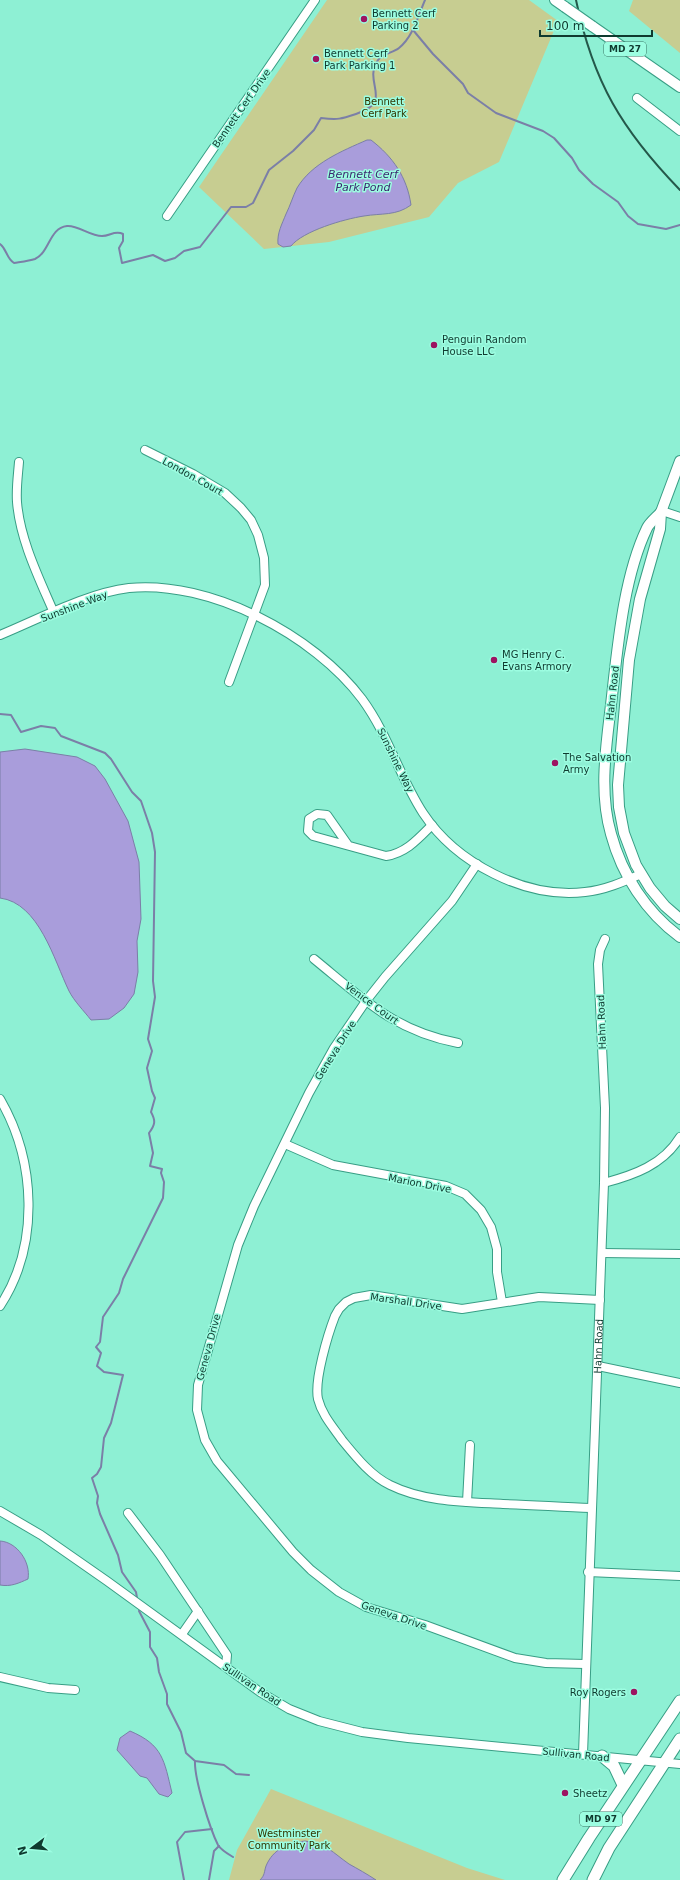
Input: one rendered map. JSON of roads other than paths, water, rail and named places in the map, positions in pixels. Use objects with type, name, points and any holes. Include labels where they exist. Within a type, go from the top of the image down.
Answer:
[{"type":"highway","name":"MD 97","points":[[563,1880],[623,1785],[680,1701]]},
{"type":"highway","name":"MD 97","points":[[593,1880],[609,1848],[680,1739]]},
{"type":"highway","points":[[602,1756],[614,1766],[623,1785]]},
{"type":"main road","name":"MD 27","points":[[555,0],[680,87]]},
{"type":"main road","name":"Hahn Road","points":[[680,461],[662,511],[660,529],[640,600],[629,660],[618,785],[619,807],[624,833],[641,874],[665,906],[680,920]]},
{"type":"main road","name":"Hahn Road","points":[[662,511],[648,526],[640,546],[622,616],[604,770],[604,793],[614,847],[629,880],[651,911],[680,937]]},
{"type":"street","name":"Bennett Cerf Drive","points":[[166,216],[315,0]]},
{"type":"street","points":[[637,98],[680,131]]},
{"type":"street","name":"London Court","points":[[145,450],[193,474],[225,493],[251,520],[258,535],[266,573],[261,599],[253,614],[229,682]]},
{"type":"street","points":[[19,462],[17,483],[19,517],[25,541],[54,613]]},
{"type":"street","points":[[662,511],[680,517]]},
{"type":"street","name":"Sunshine Way","points":[[0,635],[101,594],[114,590],[145,587],[197,594],[253,614],[278,627],[310,647],[353,688],[382,729],[414,798],[432,825],[448,842],[477,864],[520,884],[560,892],[595,891],[629,880],[641,874]]},
{"type":"street","points":[[348,845],[327,815],[317,814],[309,820],[308,831],[313,836],[386,856],[396,854],[410,846],[432,825]]},
{"type":"street","name":"Geneva Drive","points":[[477,864],[448,906],[385,976],[366,1001],[328,1059],[309,1093],[254,1206],[238,1245],[198,1384],[197,1410],[201,1429],[209,1449],[294,1552],[311,1570],[339,1592],[366,1607],[426,1625],[515,1658],[546,1663],[585,1664]]},
{"type":"street","name":"Hahn Road","points":[[582,1754],[604,1183],[605,1108],[598,964],[605,939]]},
{"type":"street","name":"Venice Court","points":[[314,959],[366,1001],[393,1020],[414,1031],[442,1040],[458,1043]]},
{"type":"street","points":[[0,1099],[20,1145],[28,1181],[29,1200],[23,1255],[15,1277],[0,1304]]},
{"type":"street","points":[[604,1183],[626,1178],[645,1170],[664,1157],[680,1137]]},
{"type":"street","name":"Marion Drive","points":[[285,1144],[333,1165],[446,1186],[465,1194],[481,1210],[492,1227],[497,1249],[497,1272],[502,1302]]},
{"type":"street","points":[[602,1253],[680,1254]]},
{"type":"street","name":"Marshall Drive","points":[[591,1508],[467,1502],[437,1499],[400,1490],[378,1478],[356,1457],[330,1424],[320,1405],[318,1390],[321,1364],[335,1316],[339,1309],[354,1298],[371,1295],[462,1309],[484,1307],[502,1302],[539,1297],[600,1300]]},
{"type":"street","points":[[598,1366],[680,1383]]},
{"type":"street","points":[[467,1502],[470,1445]]},
{"type":"street","name":"Sullivan Road","points":[[0,1511],[63,1550],[182,1634],[260,1692],[289,1709],[319,1721],[348,1729],[408,1738],[680,1764]]},
{"type":"street","points":[[128,1512],[160,1555],[227,1655],[226,1667]]},
{"type":"street","points":[[588,1572],[680,1576]]},
{"type":"street","points":[[182,1634],[198,1611]]},
{"type":"street","points":[[0,1677],[48,1688],[75,1690]]},
{"type":"water","name":"Bennett Cerf Park Pond","points":[[367,140],[371,140],[386,153],[398,168],[406,185],[411,205],[394,213],[371,215],[324,226],[305,235],[291,246],[283,247],[278,244],[278,236],[281,225],[297,188],[303,179],[328,159]]},
{"type":"water","points":[[25,749],[77,757],[95,766],[105,779],[128,821],[139,862],[141,919],[137,941],[138,972],[134,994],[124,1008],[109,1019],[91,1020],[71,995],[51,949],[35,921],[25,910],[14,902],[0,898],[0,752]]},
{"type":"water","points":[[0,1541],[12,1545],[22,1554],[27,1566],[28,1579],[11,1585],[0,1585]]},
{"type":"water","points":[[130,1731],[141,1736],[156,1748],[167,1771],[172,1793],[168,1797],[159,1794],[147,1778],[140,1776],[117,1750],[120,1738]]},
{"type":"water","points":[[305,1841],[324,1846],[349,1864],[376,1880],[260,1880],[264,1875],[269,1860],[277,1851],[287,1845]]},
{"type":"waterway","points":[[0,244],[4,248],[9,259],[14,263],[33,260],[40,256],[57,231],[61,228],[71,226],[98,236],[105,236],[115,233],[123,234],[123,241],[119,248],[122,263],[153,255],[165,261],[175,258],[184,251],[200,247],[231,207],[246,207],[253,203],[269,170],[293,151],[314,130],[321,118],[339,119],[347,117],[367,109],[374,103],[376,97],[373,76],[374,68],[380,58],[397,50],[408,38],[415,26],[425,0]]},
{"type":"waterway","points":[[413,30],[433,54],[463,84],[468,93],[496,113],[543,131],[554,138],[572,158],[579,170],[593,184],[618,202],[628,216],[638,224],[666,229],[680,225]]},
{"type":"waterway","points":[[0,714],[11,715],[21,732],[41,726],[55,728],[61,736],[105,753],[111,759],[132,792],[141,801],[152,833],[155,852],[153,981],[155,997],[148,1039],[152,1051],[147,1068],[155,1098],[151,1112],[154,1118],[154,1123],[153,1128],[149,1133],[153,1153],[150,1166],[162,1169],[161,1173],[164,1182],[163,1198],[123,1279],[119,1293],[103,1317],[100,1342],[96,1347],[101,1353],[97,1366],[104,1372],[123,1375],[111,1423],[104,1438],[101,1467],[97,1474],[92,1478],[98,1496],[97,1503],[100,1514],[118,1555],[122,1572],[136,1592],[137,1598]]},
{"type":"waterway","points":[[139,1611],[150,1632],[150,1647],[157,1658],[159,1672],[167,1694],[167,1704],[181,1732],[186,1753],[195,1761],[224,1765],[236,1774],[249,1775]]},
{"type":"waterway","points":[[195,1761],[195,1769],[200,1791],[207,1816],[218,1845],[221,1849],[233,1857]]},
{"type":"waterway","points":[[184,1880],[177,1842],[185,1832],[212,1829]]},
{"type":"waterway","points":[[209,1880],[214,1851],[219,1846]]},
{"type":"railway","points":[[576,0],[591,56],[613,103],[626,125],[642,147],[680,190]]},
{"type":"place","name":"Bennett Cerf Parking 2","points":[[364,19]]},
{"type":"place","name":"Bennett Cerf Park Parking 1","points":[[316,59]]},
{"type":"place","name":"Penguin Random House LLC","points":[[434,345]]},
{"type":"place","name":"MG Henry C. Evans Armory","points":[[494,660]]},
{"type":"place","name":"The Salvation Army","points":[[555,763]]},
{"type":"place","name":"Roy Rogers","points":[[634,1692]]},
{"type":"place","name":"Sheetz","points":[[565,1793]]},
{"type":"park label","name":"Bennett Cerf Park","points":[[384,106]]},
{"type":"park label","name":"Westminster Community Park","points":[[289,1838]]}]
